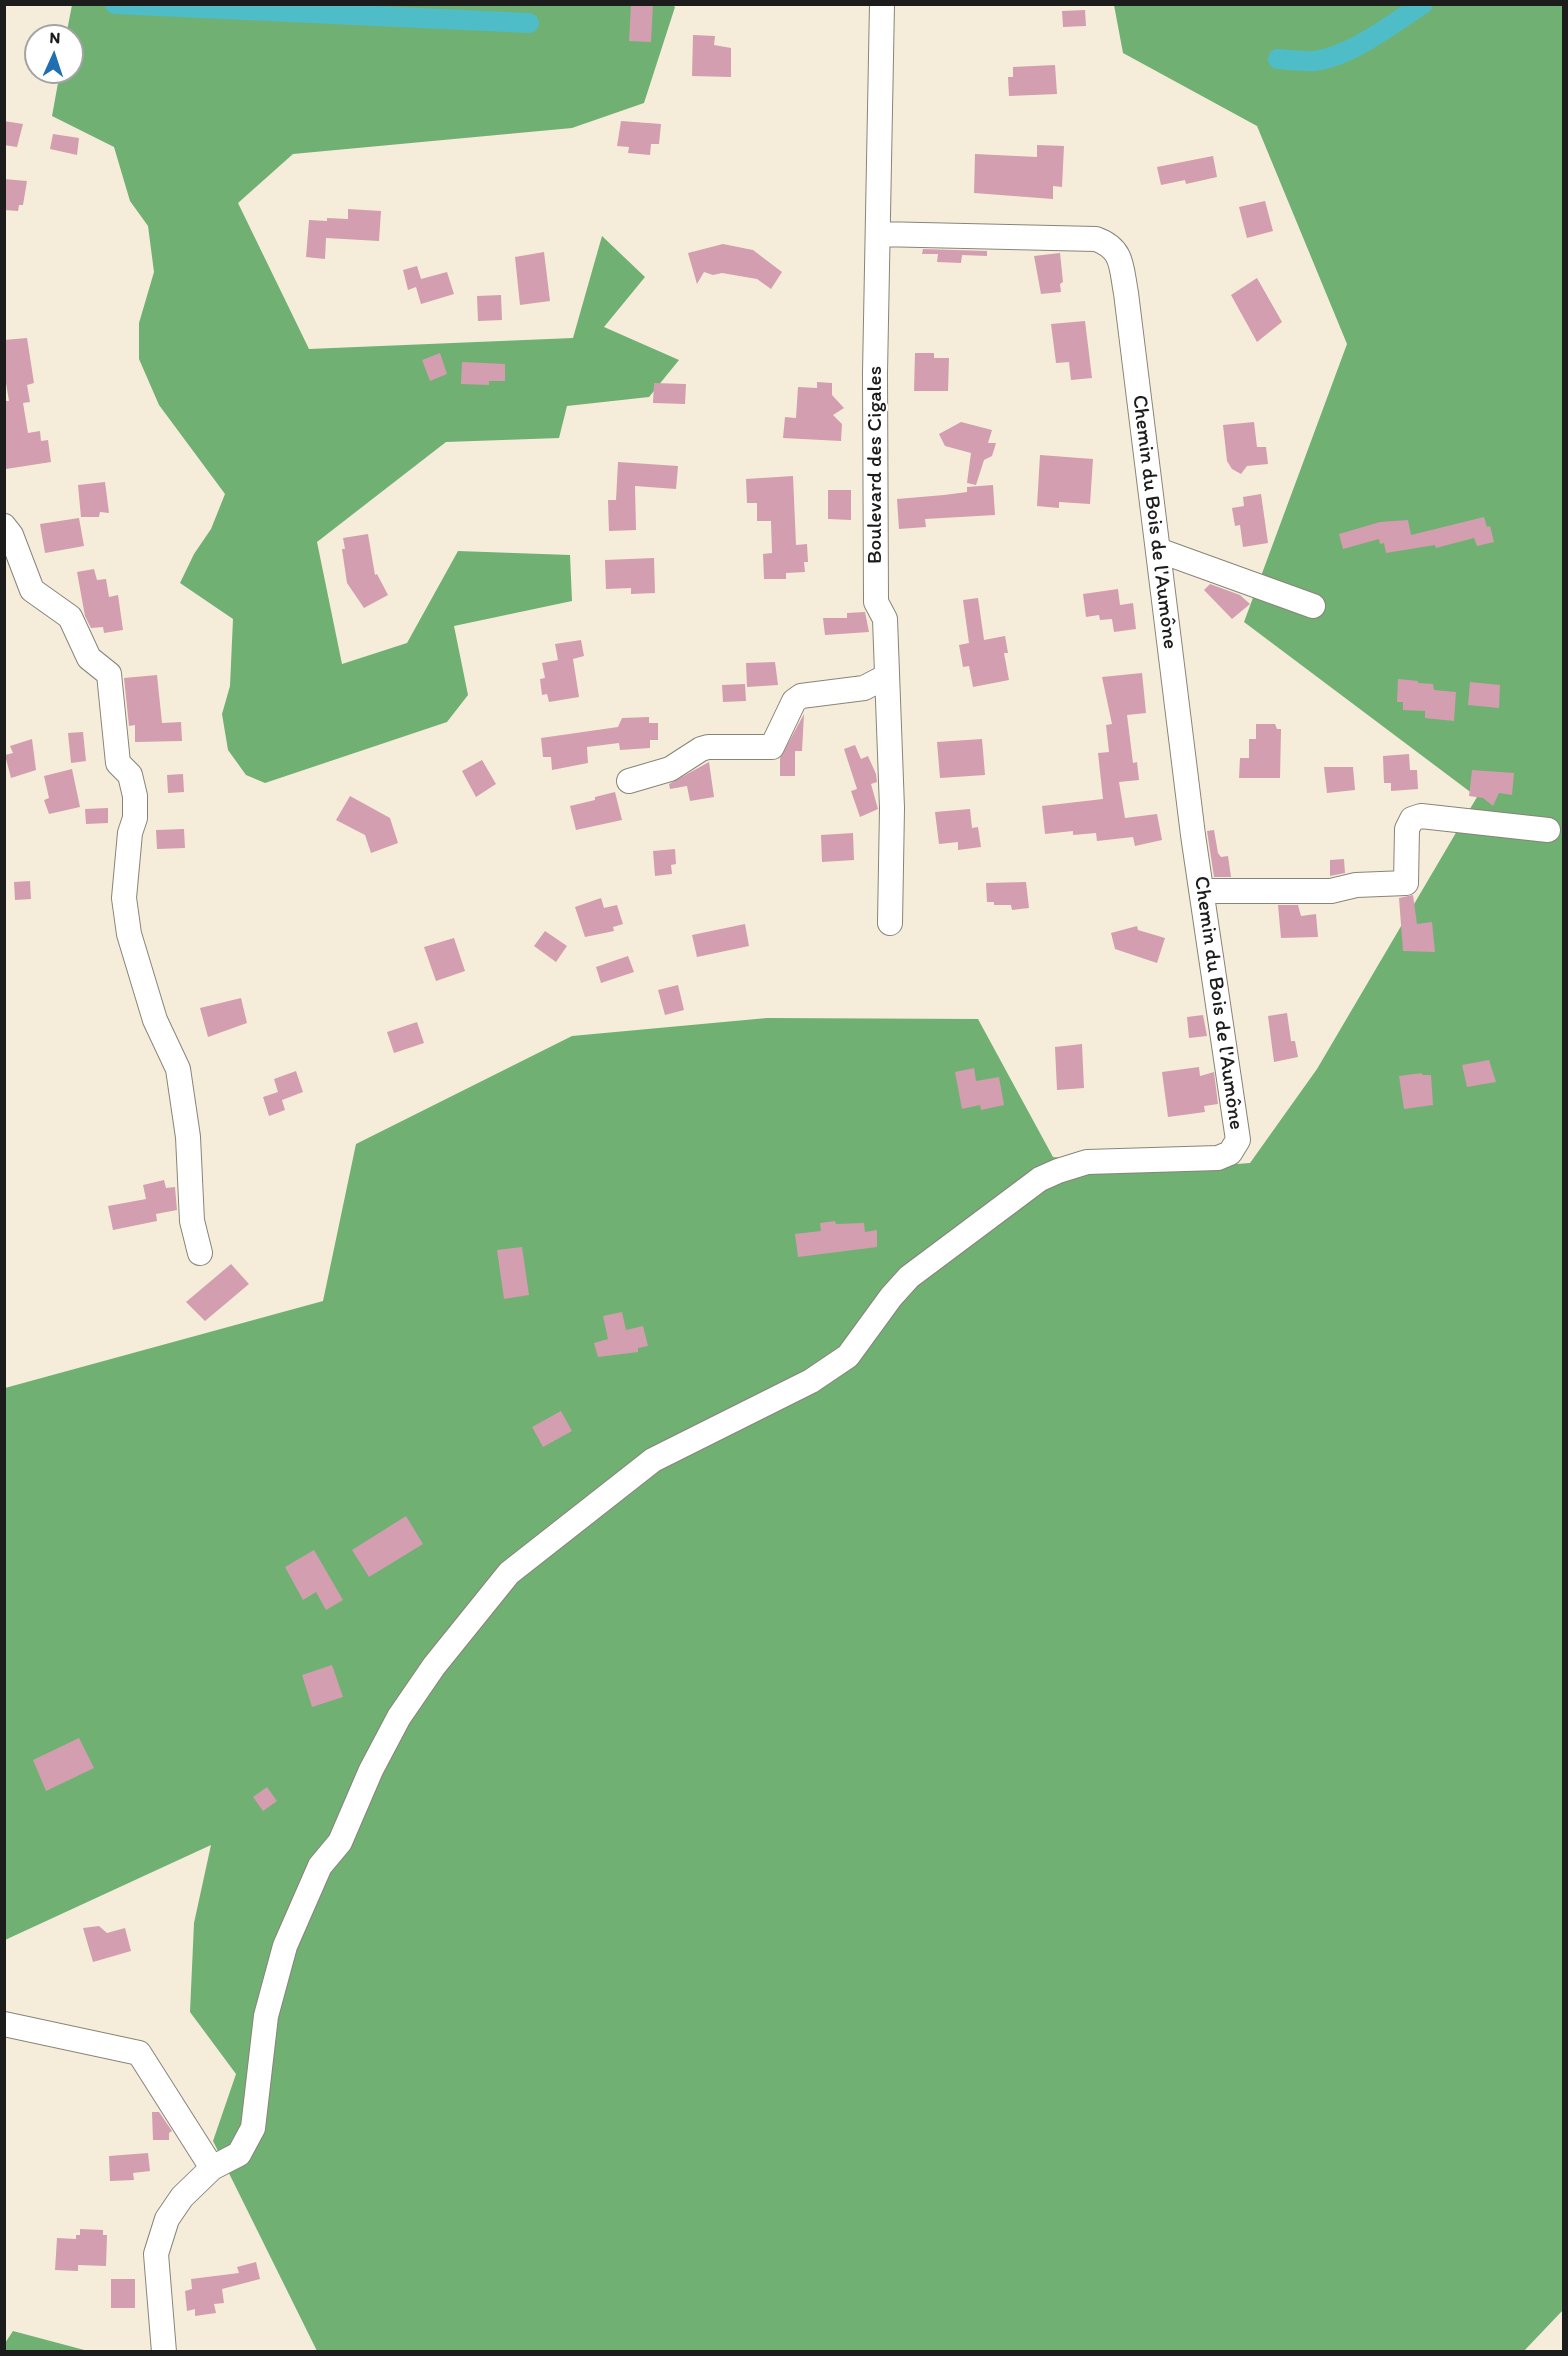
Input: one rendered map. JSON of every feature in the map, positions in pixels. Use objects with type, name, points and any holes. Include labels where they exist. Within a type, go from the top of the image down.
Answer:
[{"type":"street","name":"Boulevard des Cigales","points":[[882,4],[875,373],[876,602],[885,620],[892,808],[890,923]]},
{"type":"street","name":"Chemin du Bois de l'Aumône","points":[[164,2352],[156,2254],[167,2219],[182,2197],[212,2168],[239,2154],[253,2127],[269,2006],[285,1946],[320,1866],[340,1842],[371,1770],[399,1717],[434,1666],[509,1573],[653,1460],[811,1381],[848,1356],[891,1297],[909,1277],[1040,1179],[1087,1162],[1218,1158],[1236,1147],[1238,1140],[1234,1107],[1202,891],[1126,293],[1119,255],[1110,244],[1096,239],[878,234]]},
{"type":"street","points":[[7,531],[32,590],[70,617],[89,658],[109,674],[118,763],[130,775],[135,796],[135,818],[130,833],[124,898],[129,934],[155,1020],[178,1068],[188,1137],[192,1221],[200,1253]]},
{"type":"street","points":[[1158,550],[1313,606]]},
{"type":"street","points":[[629,781],[670,770],[701,749],[708,747],[772,747],[794,701],[801,696],[864,688],[887,675]]},
{"type":"street","points":[[1202,891],[1331,891],[1356,885],[1406,883],[1407,829],[1412,819],[1421,816],[1548,830]]},
{"type":"street","points":[[4,2024],[139,2053],[212,2168]]},
{"type":"green space","points":[[671,4],[675,7],[644,103],[572,128],[293,154],[238,203],[309,349],[573,338],[602,236],[645,277],[604,327],[679,360],[649,397],[567,406],[559,438],[446,442],[317,542],[342,664],[407,643],[458,551],[570,555],[572,601],[454,626],[468,695],[447,722],[265,783],[246,775],[228,750],[222,714],[230,686],[233,619],[180,583],[194,554],[211,529],[225,494],[159,405],[139,359],[139,323],[154,272],[148,226],[130,201],[114,147],[52,116],[58,84],[84,84],[84,24],[68,24],[72,5]]},
{"type":"green space","points":[[1114,5],[1563,5],[1563,2310],[1523,2352],[317,2351],[213,2141],[236,2074],[190,2012],[194,1923],[211,1845],[5,1940],[5,1388],[323,1301],[356,1144],[572,1036],[767,1018],[978,1019],[1053,1157],[1172,1169],[1250,1163],[1317,1069],[1477,797],[1244,622],[1347,344],[1257,126],[1123,53]]},
{"type":"green space","points":[[13,2331],[88,2351],[5,2351],[5,2343]]},
{"type":"building","points":[[631,4],[653,4],[651,42],[629,41]]},
{"type":"building","points":[[1085,10],[1086,26],[1063,27],[1062,11]]},
{"type":"building","points":[[693,35],[715,36],[714,45],[731,48],[731,77],[692,76]]},
{"type":"building","points":[[1055,65],[1057,94],[1009,96],[1008,77],[1013,77],[1013,67]]},
{"type":"building","points":[[4,121],[23,124],[17,147],[4,145]]},
{"type":"building","points":[[621,121],[661,124],[659,144],[651,144],[650,155],[628,153],[629,147],[617,146]]},
{"type":"building","points":[[53,134],[79,138],[77,155],[50,149]]},
{"type":"building","points":[[1037,145],[1064,146],[1062,187],[1053,186],[1053,199],[974,193],[975,154],[1037,157]]},
{"type":"building","points":[[1213,156],[1217,177],[1186,184],[1185,180],[1161,185],[1157,167]]},
{"type":"building","points":[[4,179],[27,181],[23,205],[19,205],[18,211],[4,210]]},
{"type":"building","points":[[1265,201],[1273,231],[1247,238],[1239,207]]},
{"type":"building","points":[[348,209],[381,211],[379,241],[326,238],[325,259],[306,257],[309,220],[348,219]]},
{"type":"building","points":[[723,244],[753,250],[782,272],[771,289],[757,279],[722,273],[713,275],[704,272],[697,284],[688,253]]},
{"type":"building","points":[[923,249],[987,251],[987,256],[962,255],[961,263],[937,262],[938,254],[922,254]]},
{"type":"building","points":[[544,252],[550,301],[520,305],[515,257]]},
{"type":"building","points":[[1060,253],[1063,282],[1060,284],[1061,292],[1041,294],[1034,256]]},
{"type":"building","points":[[417,266],[421,279],[447,272],[454,294],[421,304],[416,287],[408,290],[403,270]]},
{"type":"building","points":[[1257,278],[1282,322],[1257,342],[1231,295]]},
{"type":"building","points":[[501,295],[502,320],[478,321],[477,296]]},
{"type":"building","points":[[1085,321],[1092,378],[1071,380],[1069,362],[1056,363],[1051,324]]},
{"type":"building","points":[[27,338],[34,383],[27,385],[30,402],[23,403],[28,433],[40,431],[41,441],[48,440],[51,462],[6,469],[4,401],[9,401],[4,371],[4,340]]},
{"type":"building","points":[[440,353],[447,374],[430,381],[422,360]]},
{"type":"building","points":[[915,353],[934,353],[934,358],[949,358],[948,391],[914,391]]},
{"type":"building","points":[[462,362],[505,364],[505,381],[489,381],[489,385],[461,384]]},
{"type":"building","points":[[817,382],[832,383],[832,395],[844,408],[833,415],[842,424],[841,441],[783,438],[785,417],[796,418],[798,387],[817,388]]},
{"type":"building","points":[[654,383],[686,384],[685,404],[653,403]]},
{"type":"building","points":[[961,422],[992,430],[988,443],[996,443],[992,456],[984,460],[976,485],[967,483],[971,453],[945,446],[939,434]]},
{"type":"building","points":[[1254,422],[1257,447],[1266,447],[1268,464],[1247,466],[1241,474],[1232,469],[1227,461],[1223,425]]},
{"type":"building","points":[[1040,455],[1093,459],[1090,504],[1059,502],[1059,508],[1037,506]]},
{"type":"building","points":[[618,462],[678,466],[676,489],[635,486],[636,530],[609,531],[608,500],[616,500]]},
{"type":"building","points":[[793,476],[796,545],[807,544],[808,562],[804,562],[805,572],[786,573],[786,579],[764,579],[763,554],[772,553],[771,521],[757,521],[757,503],[747,503],[746,479]]},
{"type":"building","points":[[105,482],[109,513],[100,512],[99,517],[81,517],[78,485]]},
{"type":"building","points":[[993,485],[995,515],[925,519],[926,527],[899,529],[897,499],[967,492],[967,487]]},
{"type":"building","points":[[828,490],[851,490],[851,520],[828,519]]},
{"type":"building","points":[[1261,494],[1268,543],[1243,547],[1240,525],[1235,526],[1232,508],[1244,506],[1243,497]]},
{"type":"building","points":[[1484,517],[1487,527],[1490,526],[1494,542],[1477,546],[1474,538],[1436,548],[1435,545],[1386,553],[1384,543],[1380,544],[1379,539],[1343,549],[1339,534],[1380,522],[1408,520],[1411,535]]},
{"type":"building","points":[[79,518],[84,546],[45,553],[40,524]]},
{"type":"building","points":[[368,534],[375,575],[377,574],[388,595],[364,608],[347,583],[342,549],[345,549],[343,538]]},
{"type":"building","points":[[654,558],[655,593],[631,594],[631,588],[606,589],[605,560]]},
{"type":"building","points":[[94,569],[97,580],[106,579],[109,597],[118,595],[123,630],[104,633],[103,627],[91,628],[85,616],[77,572]]},
{"type":"building","points":[[1210,584],[1240,595],[1250,604],[1232,619],[1204,590]]},
{"type":"building","points":[[1118,589],[1120,605],[1133,603],[1136,629],[1114,632],[1112,619],[1100,620],[1099,615],[1086,617],[1083,594]]},
{"type":"building","points":[[978,598],[984,640],[1005,636],[1008,653],[1004,653],[1009,680],[973,687],[969,666],[963,667],[959,645],[969,643],[963,600]]},
{"type":"building","points":[[865,612],[869,632],[825,635],[823,618],[847,618],[847,613]]},
{"type":"building","points":[[581,640],[584,656],[573,659],[579,697],[549,702],[547,694],[542,695],[540,679],[545,678],[542,663],[558,660],[555,644]]},
{"type":"building","points":[[775,662],[778,685],[747,687],[746,663]]},
{"type":"building","points":[[1142,673],[1146,713],[1127,715],[1133,763],[1137,762],[1139,780],[1119,782],[1125,818],[1157,814],[1162,840],[1135,846],[1133,837],[1097,841],[1096,833],[1073,835],[1073,831],[1045,834],[1042,806],[1103,799],[1098,753],[1109,752],[1106,725],[1112,724],[1102,677]]},
{"type":"building","points":[[157,675],[162,723],[181,722],[182,741],[135,742],[135,725],[129,726],[124,678]]},
{"type":"building","points":[[1398,679],[1433,684],[1434,690],[1456,692],[1454,721],[1425,718],[1425,711],[1403,710],[1403,702],[1397,702]]},
{"type":"building","points":[[1470,682],[1500,685],[1499,708],[1468,705]]},
{"type":"building","points":[[745,684],[746,701],[723,702],[722,685]]},
{"type":"building","points":[[804,714],[802,751],[795,751],[795,776],[780,776],[780,758]]},
{"type":"building","points":[[649,717],[649,723],[658,723],[658,740],[650,740],[650,748],[620,750],[619,743],[587,747],[588,763],[552,770],[551,757],[543,757],[541,738],[618,727],[622,718]]},
{"type":"building","points":[[1256,724],[1275,724],[1277,729],[1281,729],[1280,778],[1239,778],[1240,758],[1249,758],[1249,739],[1256,739]]},
{"type":"building","points":[[83,732],[86,761],[71,763],[68,733]]},
{"type":"building","points":[[32,739],[36,770],[11,778],[5,755],[13,753],[10,746]]},
{"type":"building","points":[[982,739],[985,775],[940,778],[937,742]]},
{"type":"building","points":[[855,745],[861,759],[868,756],[877,782],[871,784],[878,809],[860,817],[851,791],[857,789],[844,749]]},
{"type":"building","points":[[1409,754],[1410,770],[1417,770],[1418,789],[1391,791],[1391,783],[1384,783],[1383,756]]},
{"type":"building","points":[[482,760],[496,784],[476,797],[462,771]]},
{"type":"building","points":[[709,762],[714,797],[690,801],[687,786],[670,789],[669,784]]},
{"type":"building","points":[[1324,767],[1353,767],[1355,790],[1327,793]]},
{"type":"building","points":[[72,769],[80,807],[49,814],[44,800],[49,798],[44,776]]},
{"type":"building","points":[[1472,770],[1514,773],[1512,795],[1499,793],[1493,806],[1483,798],[1469,796]]},
{"type":"building","points":[[183,774],[184,792],[168,793],[167,775]]},
{"type":"building","points":[[615,792],[622,820],[576,830],[570,806]]},
{"type":"building","points":[[350,796],[390,818],[398,843],[371,853],[365,835],[336,820]]},
{"type":"building","points":[[108,808],[108,823],[86,824],[85,809]]},
{"type":"building","points":[[970,809],[972,828],[978,827],[981,847],[958,850],[958,842],[939,844],[935,812]]},
{"type":"building","points":[[184,829],[185,848],[157,849],[156,830]]},
{"type":"building","points":[[1214,830],[1218,853],[1221,857],[1228,856],[1231,877],[1214,877],[1207,831]]},
{"type":"building","points":[[853,833],[854,860],[822,862],[821,835]]},
{"type":"building","points":[[675,849],[676,864],[671,865],[672,874],[655,876],[653,851]]},
{"type":"building","points":[[1344,859],[1345,873],[1330,876],[1330,860]]},
{"type":"building","points":[[30,881],[31,899],[15,900],[14,882]]},
{"type":"building","points":[[1026,882],[1029,908],[1012,910],[1011,905],[994,905],[994,902],[987,902],[986,883]]},
{"type":"building","points":[[1413,895],[1417,924],[1432,922],[1435,952],[1403,951],[1399,898]]},
{"type":"building","points":[[601,898],[604,908],[617,905],[623,924],[613,927],[614,931],[585,937],[575,907]]},
{"type":"building","points":[[1278,905],[1298,905],[1301,916],[1316,914],[1318,937],[1281,938]]},
{"type":"building","points":[[745,924],[749,946],[697,957],[692,935]]},
{"type":"building","points":[[1137,926],[1138,930],[1165,938],[1157,963],[1115,949],[1111,933]]},
{"type":"building","points":[[545,931],[567,946],[556,962],[534,946]]},
{"type":"building","points":[[454,938],[465,971],[436,981],[424,947]]},
{"type":"building","points":[[628,956],[634,972],[601,983],[596,967]]},
{"type":"building","points":[[678,985],[684,1010],[665,1015],[658,990]]},
{"type":"building","points":[[241,998],[247,1023],[208,1037],[200,1008]]},
{"type":"building","points":[[1287,1013],[1291,1041],[1295,1041],[1298,1057],[1274,1062],[1268,1016]]},
{"type":"building","points":[[1203,1015],[1207,1036],[1189,1038],[1187,1017]]},
{"type":"building","points":[[417,1022],[424,1043],[394,1053],[387,1032]]},
{"type":"building","points":[[1082,1044],[1084,1088],[1057,1090],[1055,1047]]},
{"type":"building","points":[[1489,1060],[1496,1082],[1467,1087],[1462,1065]]},
{"type":"building","points":[[1199,1067],[1200,1076],[1214,1072],[1218,1104],[1204,1106],[1205,1112],[1168,1117],[1162,1072]]},
{"type":"building","points":[[974,1068],[976,1081],[999,1077],[1004,1105],[981,1110],[980,1105],[962,1109],[955,1072]]},
{"type":"building","points":[[296,1071],[303,1092],[282,1100],[285,1110],[269,1116],[263,1097],[278,1092],[274,1079]]},
{"type":"building","points":[[1422,1073],[1422,1075],[1431,1075],[1433,1105],[1404,1109],[1399,1076]]},
{"type":"building","points":[[164,1180],[166,1188],[175,1187],[177,1210],[156,1214],[157,1221],[113,1230],[108,1206],[146,1199],[143,1185]]},
{"type":"building","points":[[835,1221],[836,1224],[864,1223],[865,1232],[877,1230],[877,1247],[798,1257],[795,1234],[821,1231],[820,1223]]},
{"type":"building","points":[[522,1247],[529,1295],[504,1299],[497,1250]]},
{"type":"building","points":[[231,1264],[249,1284],[205,1321],[186,1302]]},
{"type":"building","points":[[622,1312],[626,1330],[643,1326],[648,1346],[638,1348],[638,1352],[598,1357],[594,1343],[608,1339],[603,1316]]},
{"type":"building","points":[[561,1411],[572,1431],[543,1447],[532,1427]]},
{"type":"building","points":[[406,1516],[423,1544],[369,1577],[352,1550]]},
{"type":"building","points":[[314,1550],[343,1600],[326,1610],[316,1592],[303,1600],[285,1567]]},
{"type":"building","points":[[332,1665],[343,1697],[312,1707],[302,1675]]},
{"type":"building","points":[[79,1738],[94,1768],[46,1791],[33,1760]]},
{"type":"building","points":[[267,1787],[277,1801],[263,1811],[253,1797]]},
{"type":"building","points":[[99,1926],[107,1933],[125,1928],[131,1951],[93,1962],[83,1928]]},
{"type":"building","points":[[152,2112],[159,2112],[172,2131],[169,2133],[169,2140],[153,2140]]},
{"type":"building","points":[[148,2153],[150,2171],[133,2173],[134,2180],[110,2181],[109,2156]]},
{"type":"building","points":[[80,2229],[103,2230],[103,2235],[107,2235],[106,2266],[78,2265],[78,2271],[55,2270],[57,2238],[76,2239],[76,2235],[80,2235]]},
{"type":"building","points":[[256,2262],[260,2279],[222,2289],[224,2303],[214,2304],[216,2313],[195,2316],[195,2309],[187,2311],[185,2291],[192,2289],[191,2279],[239,2273],[237,2267]]},
{"type":"building","points":[[111,2279],[135,2279],[135,2308],[111,2308]]},
{"type":"waterway","points":[[115,4],[529,23]]},
{"type":"waterway","points":[[1278,59],[1315,61],[1330,58],[1372,38],[1423,4]]}]
